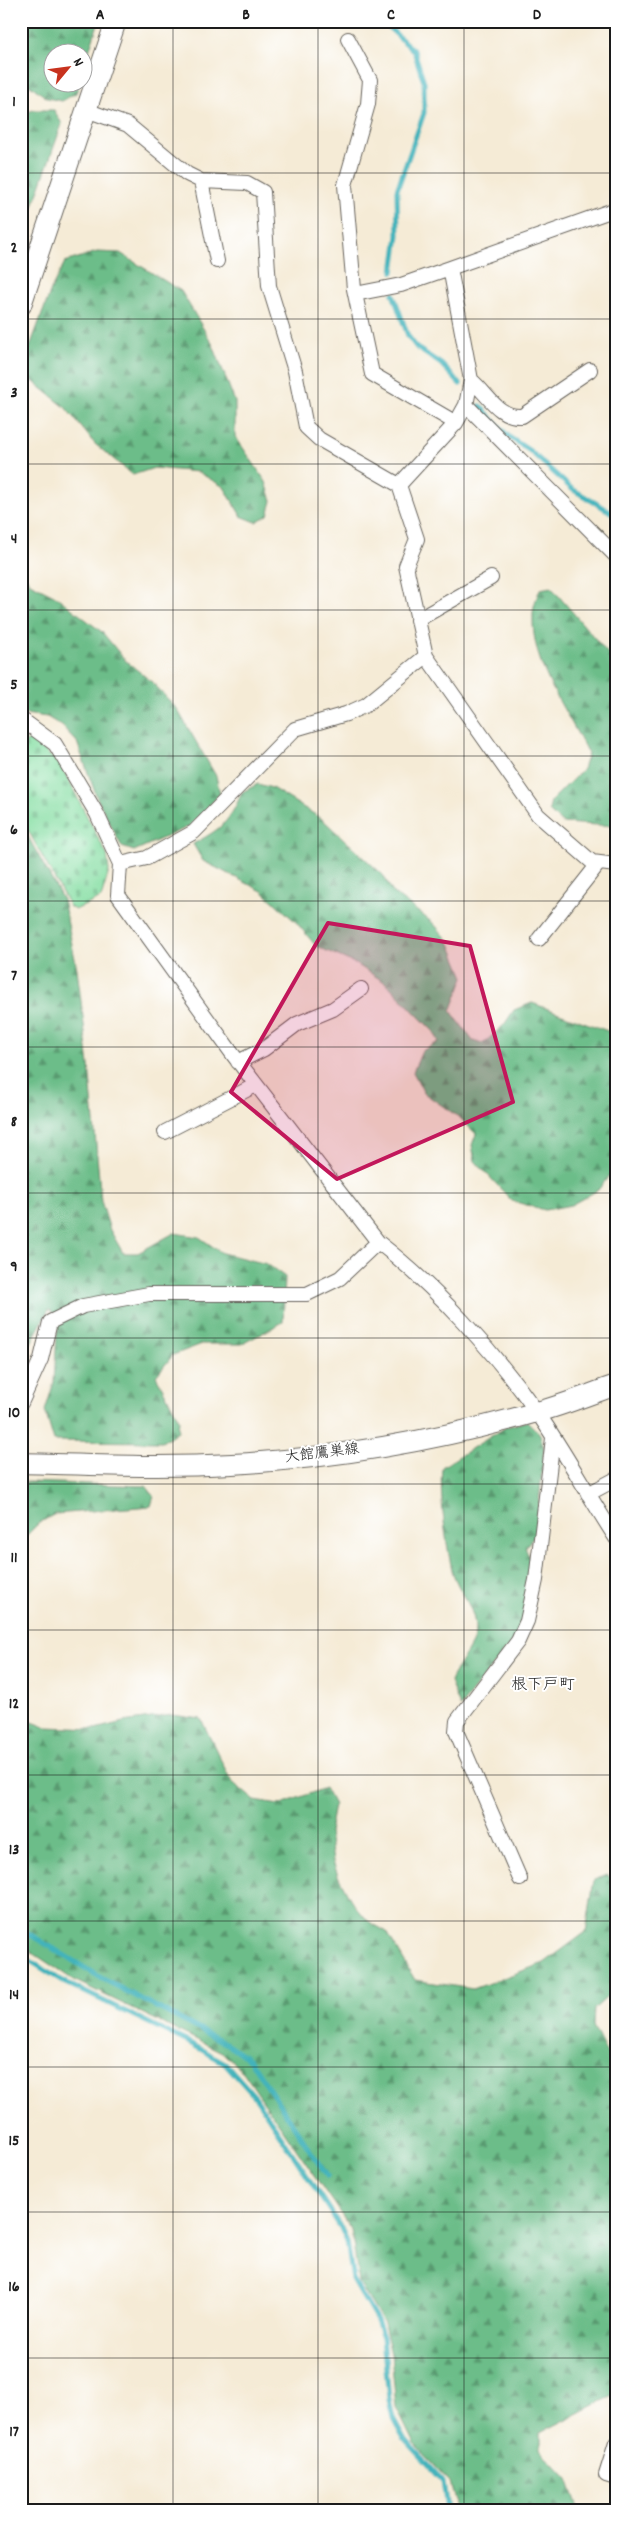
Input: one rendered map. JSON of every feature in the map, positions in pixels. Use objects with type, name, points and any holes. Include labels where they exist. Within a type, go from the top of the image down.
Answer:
[{"type":"main road","points":[[21,305],[116,21]]},
{"type":"main road","name":"大館鷹巣線","points":[[21,1463],[138,1467],[233,1464],[325,1455],[435,1437],[537,1412],[616,1385]]},
{"type":"street","points":[[348,39],[370,80],[368,104],[345,186],[355,294],[372,374],[456,423]]},
{"type":"street","points":[[86,110],[128,125],[187,174],[201,181],[247,184],[263,192],[269,286],[295,371],[306,427],[319,439],[399,485],[417,539],[406,566],[426,656],[538,815],[592,862],[616,864]]},
{"type":"street","points":[[201,181],[217,261]]},
{"type":"street","points":[[355,294],[401,285],[616,209]]},
{"type":"street","points":[[399,485],[456,423],[466,405],[471,380],[450,268]]},
{"type":"street","points":[[471,380],[482,389],[504,414],[511,417],[522,416],[590,370]]},
{"type":"street","points":[[466,405],[616,556]]},
{"type":"street","points":[[417,620],[491,578]]},
{"type":"street","points":[[120,864],[147,858],[194,832],[295,729],[346,714],[366,705],[426,656]]},
{"type":"street","points":[[21,719],[55,744],[97,814],[120,864],[118,895],[238,1062],[378,1242],[405,1263],[484,1345],[537,1412],[616,1538]]},
{"type":"street","points":[[538,939],[599,863]]},
{"type":"street","points":[[238,1062],[264,1049],[297,1024],[333,1009],[361,989]]},
{"type":"street","points":[[164,1132],[256,1085]]},
{"type":"street","points":[[21,1403],[41,1359],[50,1322],[83,1306],[149,1294],[307,1294],[340,1278],[378,1242]]},
{"type":"street","points":[[520,1879],[456,1731],[457,1721],[518,1641],[527,1620],[536,1580],[552,1438]]},
{"type":"street","points":[[588,1494],[616,1479]]},
{"type":"street","points":[[616,2443],[606,2475],[616,2478]]},
{"type":"highlighted area","points":[[328,923],[470,946],[513,1102],[337,1179],[231,1092]]},
{"type":"green space","points":[[21,21],[99,21],[92,42],[42,42],[42,92],[76,93],[62,101],[47,98],[21,78]]},
{"type":"green space","points":[[33,110],[54,110],[62,124],[21,240],[21,115]]},
{"type":"green space","points":[[97,252],[120,253],[181,291],[213,345],[235,402],[235,436],[266,482],[272,501],[268,515],[256,522],[241,516],[224,487],[198,472],[154,468],[133,475],[95,444],[65,407],[29,378],[25,360],[51,290],[65,262]]},
{"type":"green space","points":[[21,569],[30,583],[54,595],[102,632],[125,660],[153,683],[177,709],[216,776],[220,794],[190,826],[134,851],[122,847],[97,798],[77,742],[62,726],[47,717],[25,714],[21,710]]},
{"type":"green space","points":[[551,587],[616,663],[616,826],[562,823],[549,811],[551,801],[583,769],[588,754],[544,670],[534,634],[533,615],[535,602],[540,589]]},
{"type":"green space","points":[[32,739],[61,766],[107,855],[109,871],[101,898],[75,910],[70,907],[23,821],[21,744]]},
{"type":"green space","points":[[258,784],[272,788],[322,819],[383,875],[393,893],[433,923],[449,941],[464,977],[451,1011],[473,1041],[484,1043],[504,1025],[514,1010],[532,1003],[616,1034],[616,1167],[598,1190],[571,1205],[545,1210],[512,1201],[475,1161],[472,1145],[476,1134],[460,1118],[424,1093],[413,1072],[422,1051],[439,1042],[434,1032],[386,983],[356,964],[316,946],[296,922],[262,891],[203,861],[193,844],[218,829],[233,811],[242,792]]},
{"type":"green space","points":[[21,824],[63,900],[77,969],[89,1065],[101,1201],[110,1230],[123,1253],[138,1253],[174,1233],[199,1237],[222,1253],[267,1264],[285,1277],[283,1322],[242,1344],[202,1344],[173,1355],[156,1376],[179,1419],[178,1431],[162,1442],[54,1441],[45,1411],[54,1382],[58,1317],[49,1309],[26,1352],[21,1352]]},
{"type":"green space","points":[[527,1421],[540,1434],[544,1448],[537,1524],[533,1538],[525,1547],[532,1564],[524,1618],[513,1641],[460,1707],[450,1681],[473,1642],[475,1628],[471,1611],[452,1570],[442,1505],[442,1467],[506,1427]]},
{"type":"green space","points":[[26,1482],[146,1486],[154,1496],[151,1506],[55,1514],[39,1523],[26,1536],[21,1563],[21,1485]]},
{"type":"green space","points":[[172,1715],[201,1719],[231,1781],[255,1801],[279,1805],[325,1788],[334,1805],[329,1832],[333,1862],[339,1878],[352,1902],[368,1921],[387,1932],[415,1980],[473,1989],[544,1963],[586,1932],[594,1880],[608,1875],[616,1885],[616,1989],[594,2009],[593,2026],[616,2072],[616,2391],[612,2396],[540,2433],[540,2449],[568,2479],[579,2510],[454,2510],[455,2500],[450,2482],[414,2444],[396,2407],[391,2354],[384,2324],[359,2283],[351,2229],[244,2073],[222,2052],[72,1979],[21,1945],[21,1718],[46,1727],[95,1729],[123,1722]]},
{"type":"waterway","points":[[382,21],[414,51],[424,82],[424,113],[397,190],[398,235],[393,272]]},
{"type":"waterway","points":[[393,294],[408,336],[417,348],[441,364],[460,384]]},
{"type":"waterway","points":[[480,406],[509,437],[530,451],[572,489],[616,515]]},
{"type":"waterway","points":[[21,1929],[103,1979],[229,2045],[250,2060],[327,2176]]},
{"type":"waterway","points":[[21,1955],[62,1981],[188,2042],[225,2063],[256,2098],[341,2228],[347,2242],[353,2280],[377,2321],[383,2337],[389,2400],[393,2418],[405,2440],[443,2481],[447,2510]]},
{"type":"district","name":"根下戸町","points":[[543,1685]]}]
